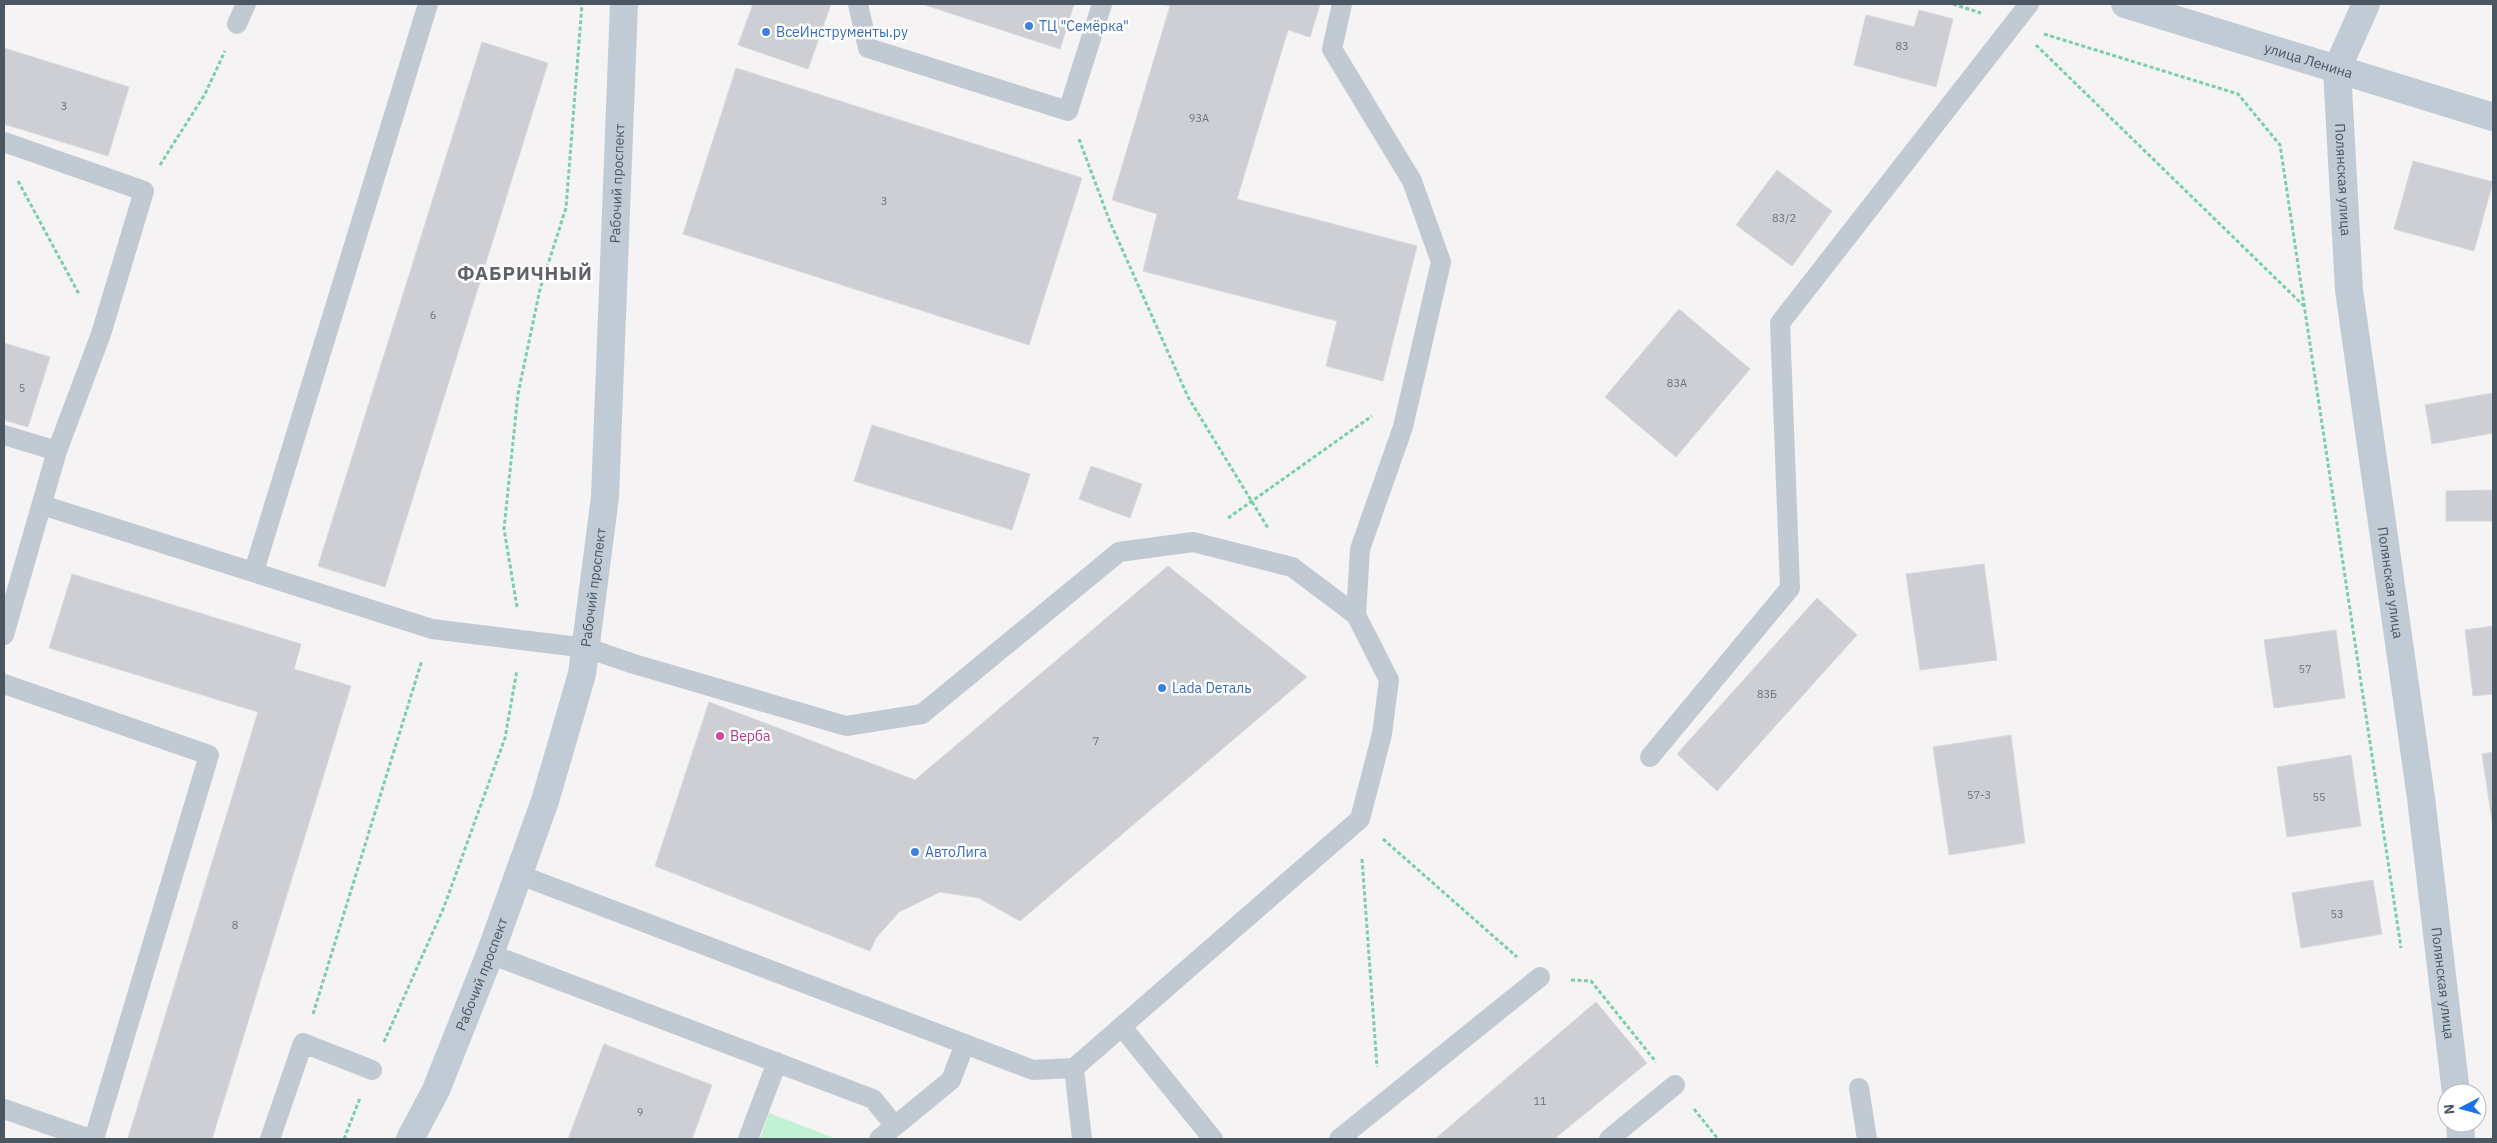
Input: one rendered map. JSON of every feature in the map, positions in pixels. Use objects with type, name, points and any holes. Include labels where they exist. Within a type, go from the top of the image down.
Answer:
[{"type":"street","name":"Рабочий проспект","points":[[410,1139],[436,1090],[520,875],[546,801],[582,674],[587,648],[605,497],[624,4]]},
{"type":"street","name":"улица Ленина","points":[[2125,4],[2493,117]]},
{"type":"street","points":[[2337,70],[2366,4]]},
{"type":"street","name":"Полянская улица","points":[[2337,70],[2349,290],[2421,798],[2455,1083]]},
{"type":"lane","points":[[237,24],[246,4]]},
{"type":"lane","points":[[254,571],[428,4]]},
{"type":"lane","points":[[858,4],[868,48],[1068,111],[1102,4]]},
{"type":"lane","points":[[1342,4],[1332,49],[1412,181],[1441,262],[1403,427],[1360,549],[1356,616]]},
{"type":"lane","points":[[1650,757],[1790,588],[1780,322],[2029,4]]},
{"type":"lane","points":[[4,142],[144,191],[101,334],[57,451],[4,635]]},
{"type":"lane","points":[[4,435],[57,451]]},
{"type":"lane","points":[[42,505],[432,628],[587,648],[634,664],[846,726],[922,714],[1118,552],[1193,542],[1292,567],[1356,616],[1389,680],[1382,734],[1360,818],[1074,1068],[1033,1070],[520,875]]},
{"type":"lane","points":[[4,684],[209,755],[94,1139]]},
{"type":"lane","points":[[490,954],[873,1099],[895,1126]]},
{"type":"lane","points":[[1339,1139],[1540,977]]},
{"type":"lane","points":[[1122,1027],[1213,1139]]},
{"type":"lane","points":[[270,1139],[304,1043],[372,1070]]},
{"type":"lane","points":[[878,1139],[951,1080],[965,1044]]},
{"type":"lane","points":[[748,1139],[777,1062]]},
{"type":"lane","points":[[1074,1068],[1082,1139]]},
{"type":"lane","points":[[1609,1139],[1675,1085]]},
{"type":"lane","points":[[1859,1088],[1867,1139]]},
{"type":"lane","points":[[4,1109],[90,1139]]},
{"type":"path","points":[[344,1139],[444,906],[505,738],[522,640],[504,529],[518,394],[540,289],[566,208],[582,4]]},
{"type":"path","points":[[1953,4],[2238,94],[2280,145],[2402,953]]},
{"type":"path","points":[[144,191],[205,94],[237,24]]},
{"type":"path","points":[[2014,24],[2305,306]]},
{"type":"path","points":[[1068,111],[1110,222],[1188,397],[1292,567]]},
{"type":"path","points":[[18,180],[101,334]]},
{"type":"path","points":[[1193,542],[1412,388]]},
{"type":"path","points":[[304,1043],[432,628]]},
{"type":"path","points":[[1360,818],[1379,1106]]},
{"type":"path","points":[[1675,1085],[1718,1139]]},
{"type":"green space","points":[[769,1113],[834,1138],[760,1139]]},
{"type":"building","points":[[753,4],[831,4],[808,69],[738,45]]},
{"type":"building","name":"ТЦ \"Семёрка\"","points":[[922,4],[1074,4],[1060,49]]},
{"type":"building","points":[[1162,4],[1320,4],[1310,37],[1288,30],[1237,199],[1417,246],[1383,381],[1326,366],[1337,321],[1143,271],[1157,214],[1112,200],[1170,6]]},
{"type":"building","points":[[1919,10],[1953,19],[1936,87],[1854,65],[1866,15],[1914,27]]},
{"type":"building","points":[[482,42],[548,63],[385,587],[318,566]]},
{"type":"building","points":[[4,48],[129,87],[108,156],[4,124]]},
{"type":"building","points":[[736,68],[1082,178],[1029,345],[683,234]]},
{"type":"building","points":[[2413,161],[2493,182],[2474,251],[2394,229]]},
{"type":"building","points":[[1777,170],[1832,211],[1792,266],[1736,225]]},
{"type":"building","points":[[1679,309],[1750,369],[1676,457],[1605,397]]},
{"type":"building","points":[[4,343],[50,357],[28,427],[4,420]]},
{"type":"building","points":[[2493,393],[2493,433],[2432,444],[2425,405]]},
{"type":"building","points":[[872,425],[1030,474],[1012,530],[854,481]]},
{"type":"building","points":[[1091,466],[1142,484],[1130,518],[1079,499]]},
{"type":"building","points":[[2493,490],[2493,521],[2446,521],[2446,491]]},
{"type":"building","points":[[1984,564],[1997,660],[1920,670],[1906,574]]},
{"type":"building","points":[[1168,566],[1307,677],[1020,921],[979,898],[940,892],[899,912],[876,938],[870,951],[655,866],[709,702],[915,780]]},
{"type":"building","points":[[72,574],[301,644],[294,669],[351,686],[212,1139],[128,1138],[258,712],[49,648]]},
{"type":"building","points":[[1817,598],[1857,635],[1717,791],[1677,754]]},
{"type":"building","points":[[2493,626],[2493,694],[2473,696],[2465,630]]},
{"type":"building","points":[[2336,630],[2345,698],[2274,708],[2264,640]]},
{"type":"building","points":[[2011,735],[2025,843],[1949,855],[1933,747]]},
{"type":"building","points":[[2493,752],[2493,827],[2482,754]]},
{"type":"building","points":[[2351,755],[2361,826],[2287,837],[2277,767]]},
{"type":"building","points":[[2373,880],[2382,934],[2301,948],[2292,893]]},
{"type":"building","points":[[1596,1002],[1647,1063],[1554,1139],[1435,1139]]},
{"type":"building","points":[[604,1044],[712,1085],[692,1139],[568,1139]]},
{"type":"place","name":"ТЦ \"Семёрка\"","points":[[1029,26]]},
{"type":"place","name":"ВсеИнструменты.ру","points":[[766,32]]},
{"type":"place","name":"Lada Dеталь","points":[[1162,688]]},
{"type":"place","name":"Верба","points":[[720,736]]},
{"type":"place","name":"АвтоЛига","points":[[915,852]]},
{"type":"district","name":"ФАБРИЧНЫЙ","points":[[525,273]]}]
